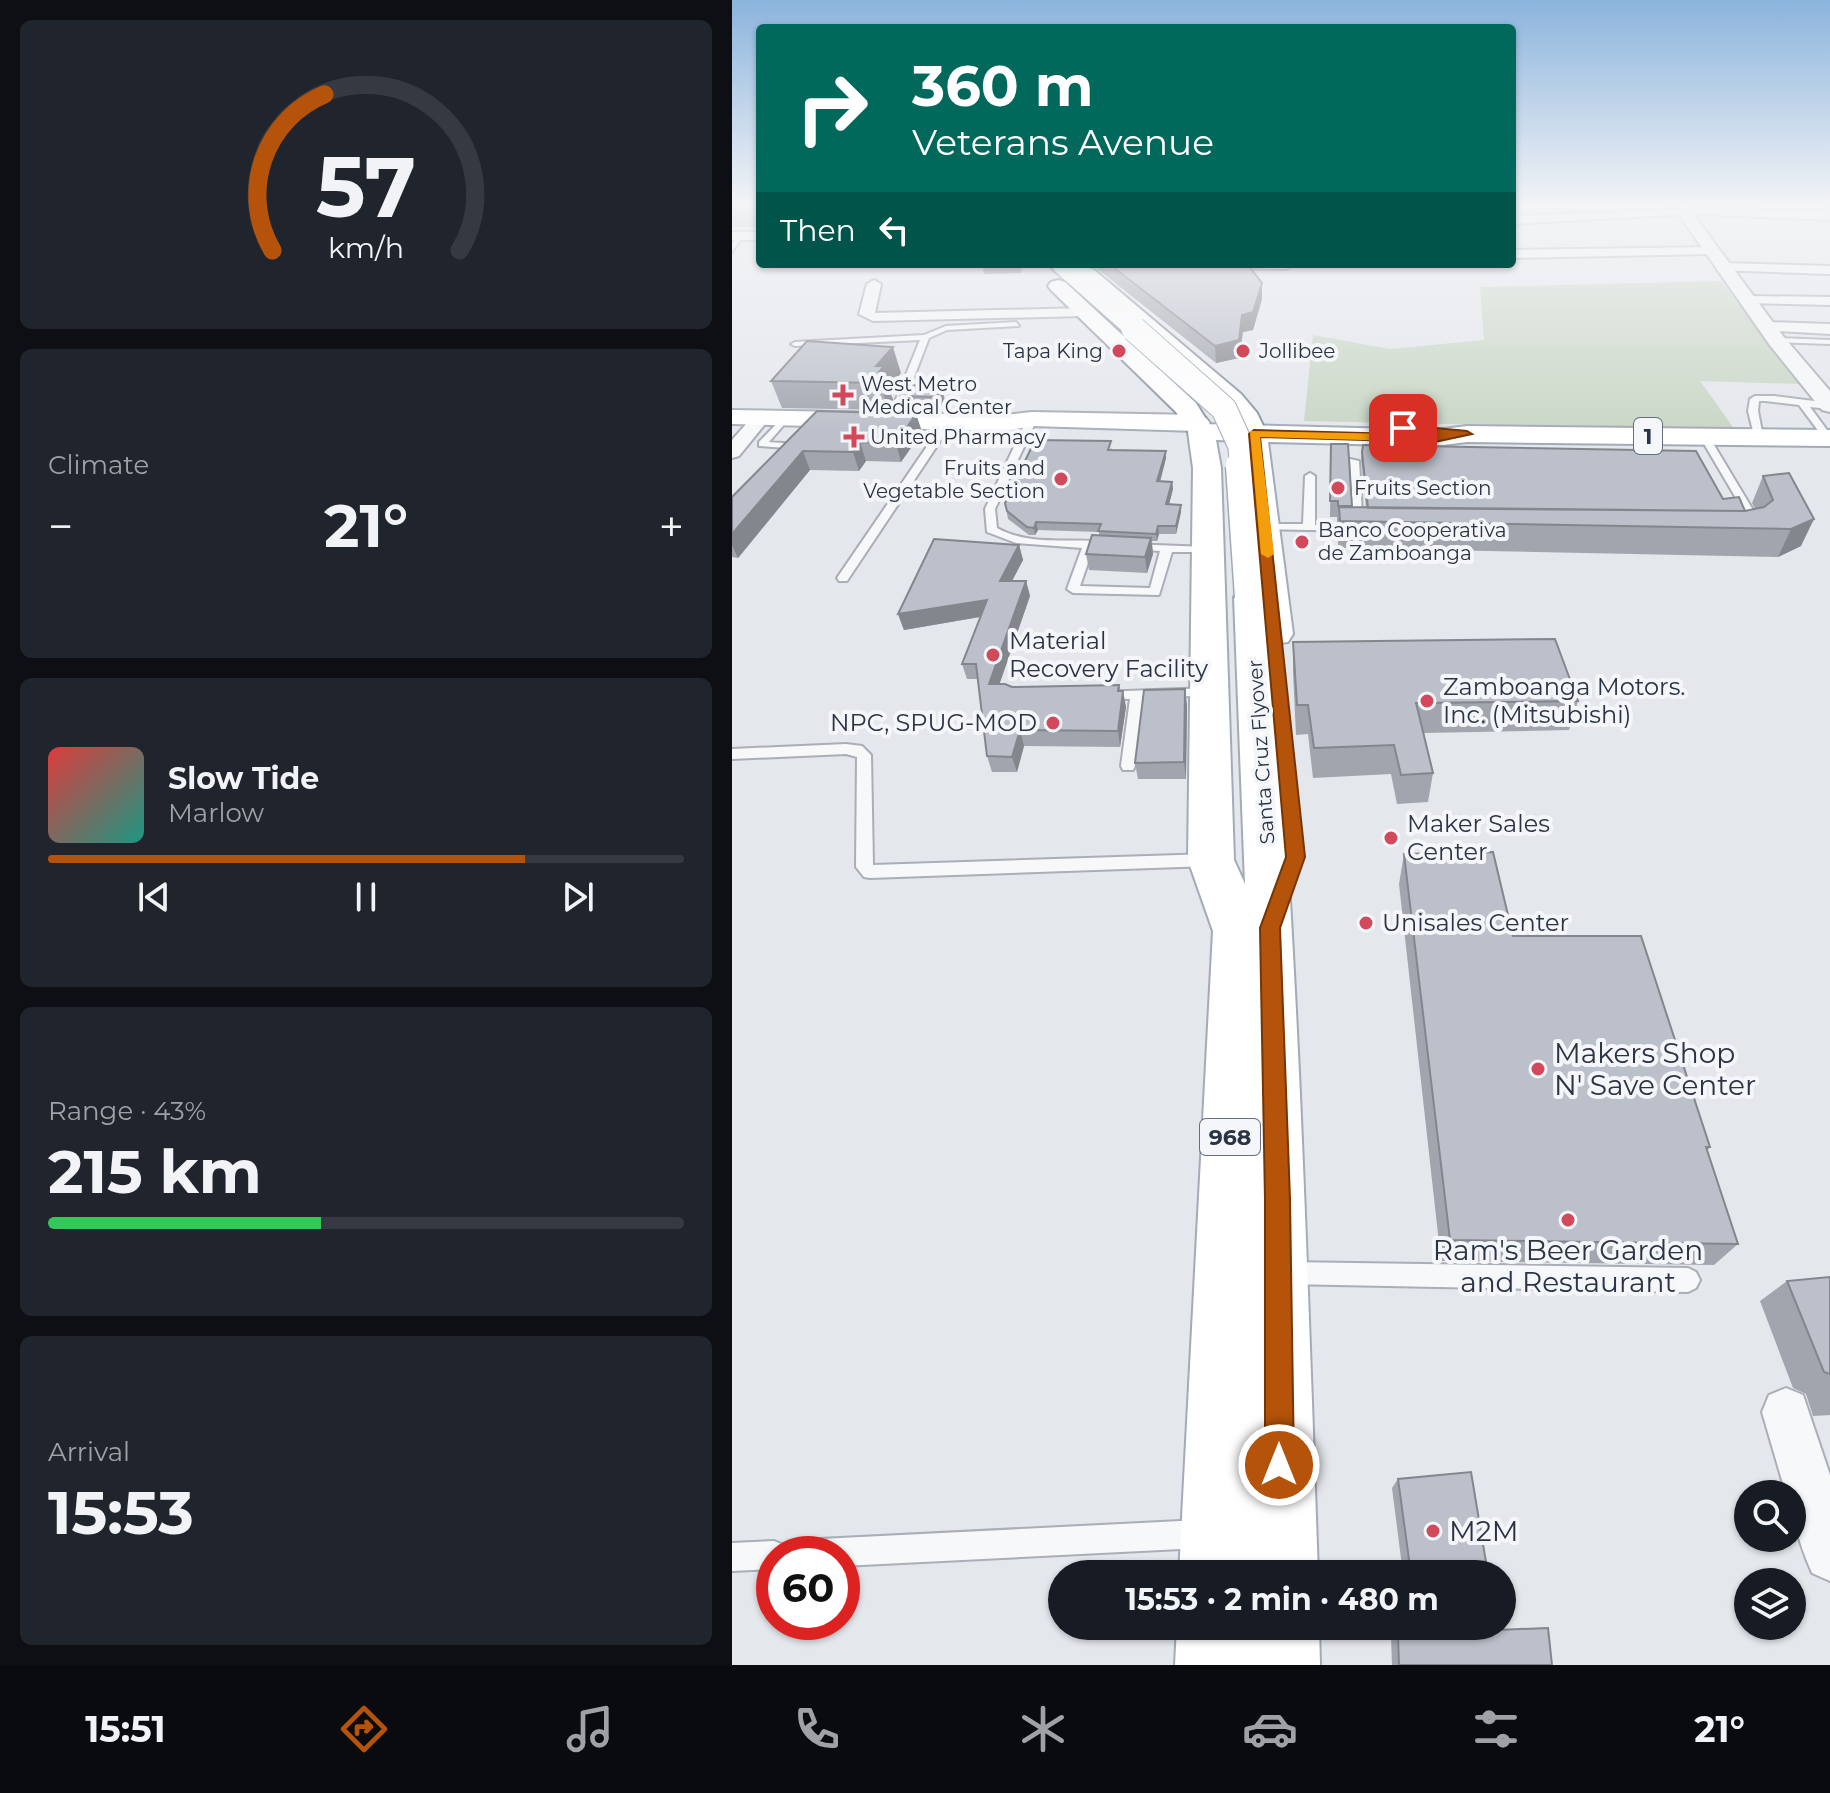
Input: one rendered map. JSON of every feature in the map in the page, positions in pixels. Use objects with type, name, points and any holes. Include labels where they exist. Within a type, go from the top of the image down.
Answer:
[{"type":"main road","points":[[1052,281],[1085,312],[1126,335],[1161,338]]},
{"type":"main road","name":"Santa Cruz Flyover","points":[[1071,281],[1208,411],[1224,447],[1233,576],[1239,853],[1253,929]]},
{"type":"main road","points":[[1095,281],[1239,406],[1252,429]]},
{"type":"main road","points":[[1126,335],[1148,371],[1178,400],[1199,428]]},
{"type":"main road","points":[[1148,371],[1189,363]]},
{"type":"main road","points":[[1178,400],[1221,390]]},
{"type":"main road","points":[[732,417],[773,418],[814,428],[892,421],[1199,428]]},
{"type":"main road","name":"968","points":[[1199,428],[1207,468],[1207,515],[1233,576],[1296,857],[1253,929],[1218,1553]]},
{"type":"main road","name":"1","points":[[1199,428],[1435,438],[1459,442],[1706,447],[1758,437],[1829,438]]},
{"type":"main road","name":"968","points":[[1252,429],[1260,466],[1265,520],[1233,576],[1210,692],[1211,860],[1253,929],[1278,1273],[1280,1560]]},
{"type":"main road","points":[[1207,468],[1260,466]]},
{"type":"main road","points":[[1207,515],[1265,520]]},
{"type":"main road","points":[[1215,1665],[1216,1640]]},
{"type":"main road","points":[[1280,1640],[1280,1665]]},
{"type":"street","points":[[1733,281],[1830,406]]},
{"type":"street","points":[[874,284],[866,314],[873,317],[1085,312]]},
{"type":"street","points":[[1747,300],[1830,301]]},
{"type":"street","points":[[1772,334],[1830,329]]},
{"type":"street","points":[[732,452],[773,418]]},
{"type":"street","points":[[1786,1412],[1830,1555]]},
{"type":"lane","points":[[795,344],[925,337],[946,328],[1016,324]]},
{"type":"lane","points":[[1772,334],[1830,342]]},
{"type":"lane","points":[[892,421],[925,337]]},
{"type":"lane","points":[[1758,437],[1753,411],[1755,399],[1786,399],[1804,405],[1830,406]]},
{"type":"lane","points":[[1804,405],[1829,438]]},
{"type":"lane","points":[[773,418],[762,444],[797,447]]},
{"type":"lane","points":[[843,578],[948,422]]},
{"type":"lane","points":[[1022,423],[990,509],[991,530],[1011,539],[1026,541],[1167,548],[1233,576]]},
{"type":"lane","points":[[788,457],[814,428]]},
{"type":"lane","points":[[1425,448],[1459,442]]},
{"type":"lane","points":[[1706,447],[1752,520],[1753,526],[1739,532]]},
{"type":"lane","points":[[1354,461],[1360,529]]},
{"type":"lane","points":[[1309,528],[1310,476]]},
{"type":"lane","points":[[1265,520],[1309,528],[1375,529]]},
{"type":"lane","points":[[1089,544],[1073,589],[1155,592],[1167,548]]},
{"type":"lane","points":[[1092,695],[1210,692]]},
{"type":"lane","points":[[1128,766],[1138,694]]},
{"type":"lane","points":[[732,754],[846,749],[857,750],[864,755],[864,867],[870,872],[1211,860]]},
{"type":"lane","points":[[1278,1273],[1688,1280]]},
{"type":"lane","points":[[860,1554],[1218,1553]]},
{"type":"lane","points":[[732,1557],[756,1556]]},
{"type":"green space","points":[[1721,281],[1799,384],[1700,381],[1735,430],[1304,421],[1313,335],[1390,349],[1484,340],[1480,287]]},
{"type":"building","points":[[1131,281],[1260,281],[1253,312],[1242,315],[1239,340],[1215,346]]},
{"type":"building","points":[[807,341],[893,347],[876,366],[884,366],[879,372],[884,372],[880,383],[771,381]]},
{"type":"building","points":[[904,385],[941,386],[933,397],[900,396]]},
{"type":"building","points":[[817,411],[916,414],[896,443],[860,442],[853,452],[803,451],[732,534],[732,497]]},
{"type":"building","name":"Fruits and Vegetable Section","points":[[1035,440],[1111,441],[1108,450],[1166,451],[1157,481],[1172,482],[1166,504],[1181,505],[1176,526],[1158,526],[1156,534],[1098,531],[1101,524],[1036,522],[1034,528],[1027,527],[1007,511],[1005,503]]},
{"type":"building","name":"Fruits Section","points":[[1331,444],[1348,444],[1352,506],[1338,506],[1338,501],[1330,501]]},
{"type":"building","points":[[1363,445],[1696,451],[1723,499],[1739,497],[1745,511],[1368,508]]},
{"type":"building","points":[[1789,473],[1814,519],[1791,529],[1340,521],[1339,507],[1745,511],[1764,507],[1773,500],[1763,476]]},
{"type":"building","points":[[1092,535],[1151,538],[1145,557],[1086,554]]},
{"type":"building","points":[[934,539],[1019,545],[1000,581],[1026,581],[989,684],[1012,687],[1119,685],[1118,691],[1123,691],[1118,731],[1020,730],[1012,757],[987,756],[976,664],[962,664],[987,600],[898,614]]},
{"type":"building","points":[[1555,639],[1578,701],[1416,703],[1433,773],[1401,775],[1394,745],[1314,748],[1308,705],[1297,705],[1293,642]]},
{"type":"building","points":[[1185,689],[1184,762],[1135,763],[1144,690]]},
{"type":"building","points":[[1493,852],[1513,936],[1641,936],[1710,1147],[1706,1147],[1738,1244],[1450,1240],[1404,854]]},
{"type":"building","points":[[1830,1277],[1830,1374],[1824,1372],[1787,1281]]},
{"type":"building","name":"M2M","points":[[1471,1472],[1486,1560],[1409,1560],[1398,1479]]},
{"type":"building","points":[[1548,1628],[1552,1665],[1399,1665],[1398,1640],[1516,1640],[1516,1629]]},
{"type":"slow traffic","points":[[1268,554],[1254,434],[1396,437]]},
{"type":"place","name":"Tapa King","points":[[1119,351]]},
{"type":"place","name":"Jollibee","points":[[1243,351]]},
{"type":"place","name":"West Metro Medical Center","points":[[843,395]]},
{"type":"place","name":"United Pharmacy","points":[[854,437]]},
{"type":"place","name":"Fruits and Vegetable Section","points":[[1061,479]]},
{"type":"place","name":"Fruits Section","points":[[1338,488]]},
{"type":"place","name":"Banco Cooperativa de Zamboanga","points":[[1302,542]]},
{"type":"place","name":"Material Recovery Facility","points":[[993,655]]},
{"type":"place","name":"Zamboanga Motors. Inc. (Mitsubishi)","points":[[1427,701]]},
{"type":"place","name":"NPC, SPUG-MOD","points":[[1053,723]]},
{"type":"place","name":"Maker Sales Center","points":[[1391,838]]},
{"type":"place","name":"Unisales Center","points":[[1366,923]]},
{"type":"place","name":"Makers Shop N' Save Center","points":[[1538,1069]]},
{"type":"place","name":"Ram's Beer Garden and Restaurant","points":[[1568,1220]]},
{"type":"place","name":"M2M","points":[[1433,1531]]},
{"type":"route","points":[[1279,1465],[1277,1199],[1270,928],[1296,857],[1262,490],[1254,434],[1435,438],[1467,434],[1403,428]]}]
